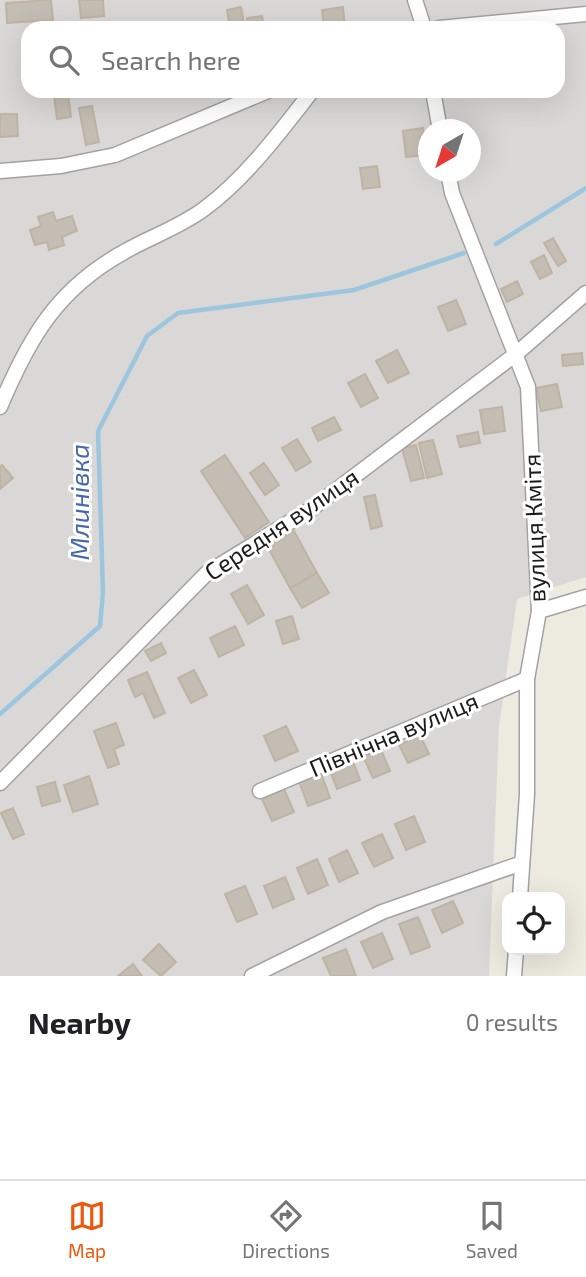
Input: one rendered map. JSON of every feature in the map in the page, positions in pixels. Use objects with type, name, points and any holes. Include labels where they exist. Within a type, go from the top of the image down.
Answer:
[{"type":"street","points":[[415,0],[422,21]]},
{"type":"street","points":[[512,21],[586,14]]},
{"type":"street","points":[[0,172],[61,166],[115,155],[251,98]]},
{"type":"street","points":[[0,407],[35,333],[55,305],[91,272],[204,210],[252,163],[306,98]]},
{"type":"street","points":[[434,98],[438,119]]},
{"type":"street","name":"вулиця Кмітя","points":[[450,182],[528,387],[539,611],[527,679],[527,794],[520,892]]},
{"type":"street","name":"Середня вулиця","points":[[0,783],[207,573],[311,509],[516,354],[586,293]]},
{"type":"street","points":[[539,611],[586,597]]},
{"type":"street","name":"Північна вулиця","points":[[260,791],[527,679]]},
{"type":"street","points":[[252,976],[382,912],[522,863]]},
{"type":"street","points":[[514,976],[516,955]]},
{"type":"shaded area","points":[[0,0],[586,0],[586,577],[517,599],[499,726],[489,976],[0,976]]},
{"type":"building","points":[[51,0],[53,20],[7,23],[6,3]]},
{"type":"building","points":[[79,0],[103,0],[104,16],[81,18]]},
{"type":"building","points":[[241,7],[244,21],[229,21],[227,10]]},
{"type":"building","points":[[343,7],[344,21],[323,21],[322,10]]},
{"type":"building","points":[[262,16],[263,21],[247,21],[247,18]]},
{"type":"building","points":[[54,98],[69,98],[71,117],[57,119]]},
{"type":"building","points":[[92,106],[99,142],[86,145],[79,108]]},
{"type":"building","points":[[0,114],[17,114],[18,136],[0,137]]},
{"type":"building","points":[[418,129],[418,156],[406,157],[403,131]]},
{"type":"building","points":[[377,166],[380,187],[363,189],[360,168]]},
{"type":"building","points":[[53,212],[56,221],[72,216],[77,231],[62,237],[64,245],[49,250],[47,242],[35,245],[30,230],[41,226],[38,217]]},
{"type":"building","points":[[553,238],[566,261],[558,266],[544,243]]},
{"type":"building","points":[[544,255],[552,273],[540,279],[531,262]]},
{"type":"building","points":[[517,281],[523,294],[507,302],[501,289]]},
{"type":"building","points":[[456,300],[466,324],[448,331],[438,307]]},
{"type":"building","points":[[397,350],[409,373],[388,383],[376,361]]},
{"type":"building","points":[[582,353],[583,364],[563,366],[562,355]]},
{"type":"building","points":[[365,374],[378,398],[361,407],[348,383]]},
{"type":"building","points":[[557,384],[562,407],[541,411],[536,388]]},
{"type":"building","points":[[502,407],[505,431],[484,434],[480,410]]},
{"type":"building","points":[[334,417],[341,430],[318,441],[312,428]]},
{"type":"building","points":[[478,432],[480,443],[460,447],[457,436]]},
{"type":"building","points":[[297,439],[311,462],[296,471],[282,448]]},
{"type":"building","points":[[433,440],[442,474],[427,478],[419,443]]},
{"type":"building","points":[[416,445],[424,478],[411,481],[402,448]]},
{"type":"building","points":[[225,455],[269,522],[245,538],[201,471]]},
{"type":"building","points":[[264,463],[279,485],[265,495],[250,473]]},
{"type":"building","points":[[2,465],[13,478],[0,489],[0,467]]},
{"type":"building","points":[[375,495],[382,526],[371,529],[364,497]]},
{"type":"building","points":[[294,531],[317,573],[290,588],[267,546]]},
{"type":"building","points":[[317,573],[329,593],[302,608],[290,588]]},
{"type":"building","points":[[247,585],[264,615],[248,624],[231,594]]},
{"type":"building","points":[[292,616],[299,639],[283,644],[276,621]]},
{"type":"building","points":[[235,626],[244,645],[219,657],[210,638]]},
{"type":"building","points":[[161,643],[166,653],[151,661],[145,651]]},
{"type":"building","points":[[194,670],[207,695],[191,703],[178,678]]},
{"type":"building","points":[[147,672],[165,713],[154,718],[143,693],[135,697],[128,680]]},
{"type":"building","points":[[116,723],[124,745],[114,749],[119,764],[108,768],[94,731]]},
{"type":"building","points":[[286,726],[298,751],[275,761],[264,736]]},
{"type":"building","points":[[420,735],[429,754],[408,763],[399,745]]},
{"type":"building","points":[[379,745],[390,771],[373,778],[361,752]]},
{"type":"building","points":[[352,759],[360,780],[337,789],[329,768]]},
{"type":"building","points":[[321,773],[330,798],[308,806],[299,781]]},
{"type":"building","points":[[89,776],[98,804],[73,812],[64,785]]},
{"type":"building","points":[[55,782],[60,801],[42,806],[37,787]]},
{"type":"building","points":[[284,789],[294,812],[272,821],[262,799]]},
{"type":"building","points":[[13,808],[24,834],[13,839],[1,813]]},
{"type":"building","points":[[414,816],[425,842],[406,850],[395,824]]},
{"type":"building","points":[[382,834],[393,858],[374,867],[362,843]]},
{"type":"building","points":[[347,850],[358,873],[339,882],[329,859]]},
{"type":"building","points":[[317,859],[328,885],[308,894],[297,868]]},
{"type":"building","points":[[285,877],[294,899],[273,908],[264,886]]},
{"type":"building","points":[[245,886],[257,914],[237,922],[225,894]]},
{"type":"building","points":[[453,901],[463,923],[442,933],[432,910]]},
{"type":"building","points":[[418,917],[430,947],[411,954],[399,924]]},
{"type":"building","points":[[382,933],[393,959],[373,968],[361,942]]},
{"type":"building","points":[[159,944],[176,962],[161,976],[143,960]]},
{"type":"building","points":[[346,949],[356,976],[331,976],[323,958]]},
{"type":"building","points":[[133,964],[142,976],[118,976]]},
{"type":"waterway","name":"Млинівка","points":[[496,244],[586,188]]},
{"type":"waterway","name":"Млинівка","points":[[0,714],[100,626],[103,592],[98,431],[147,336],[178,313],[354,290],[464,253]]}]
